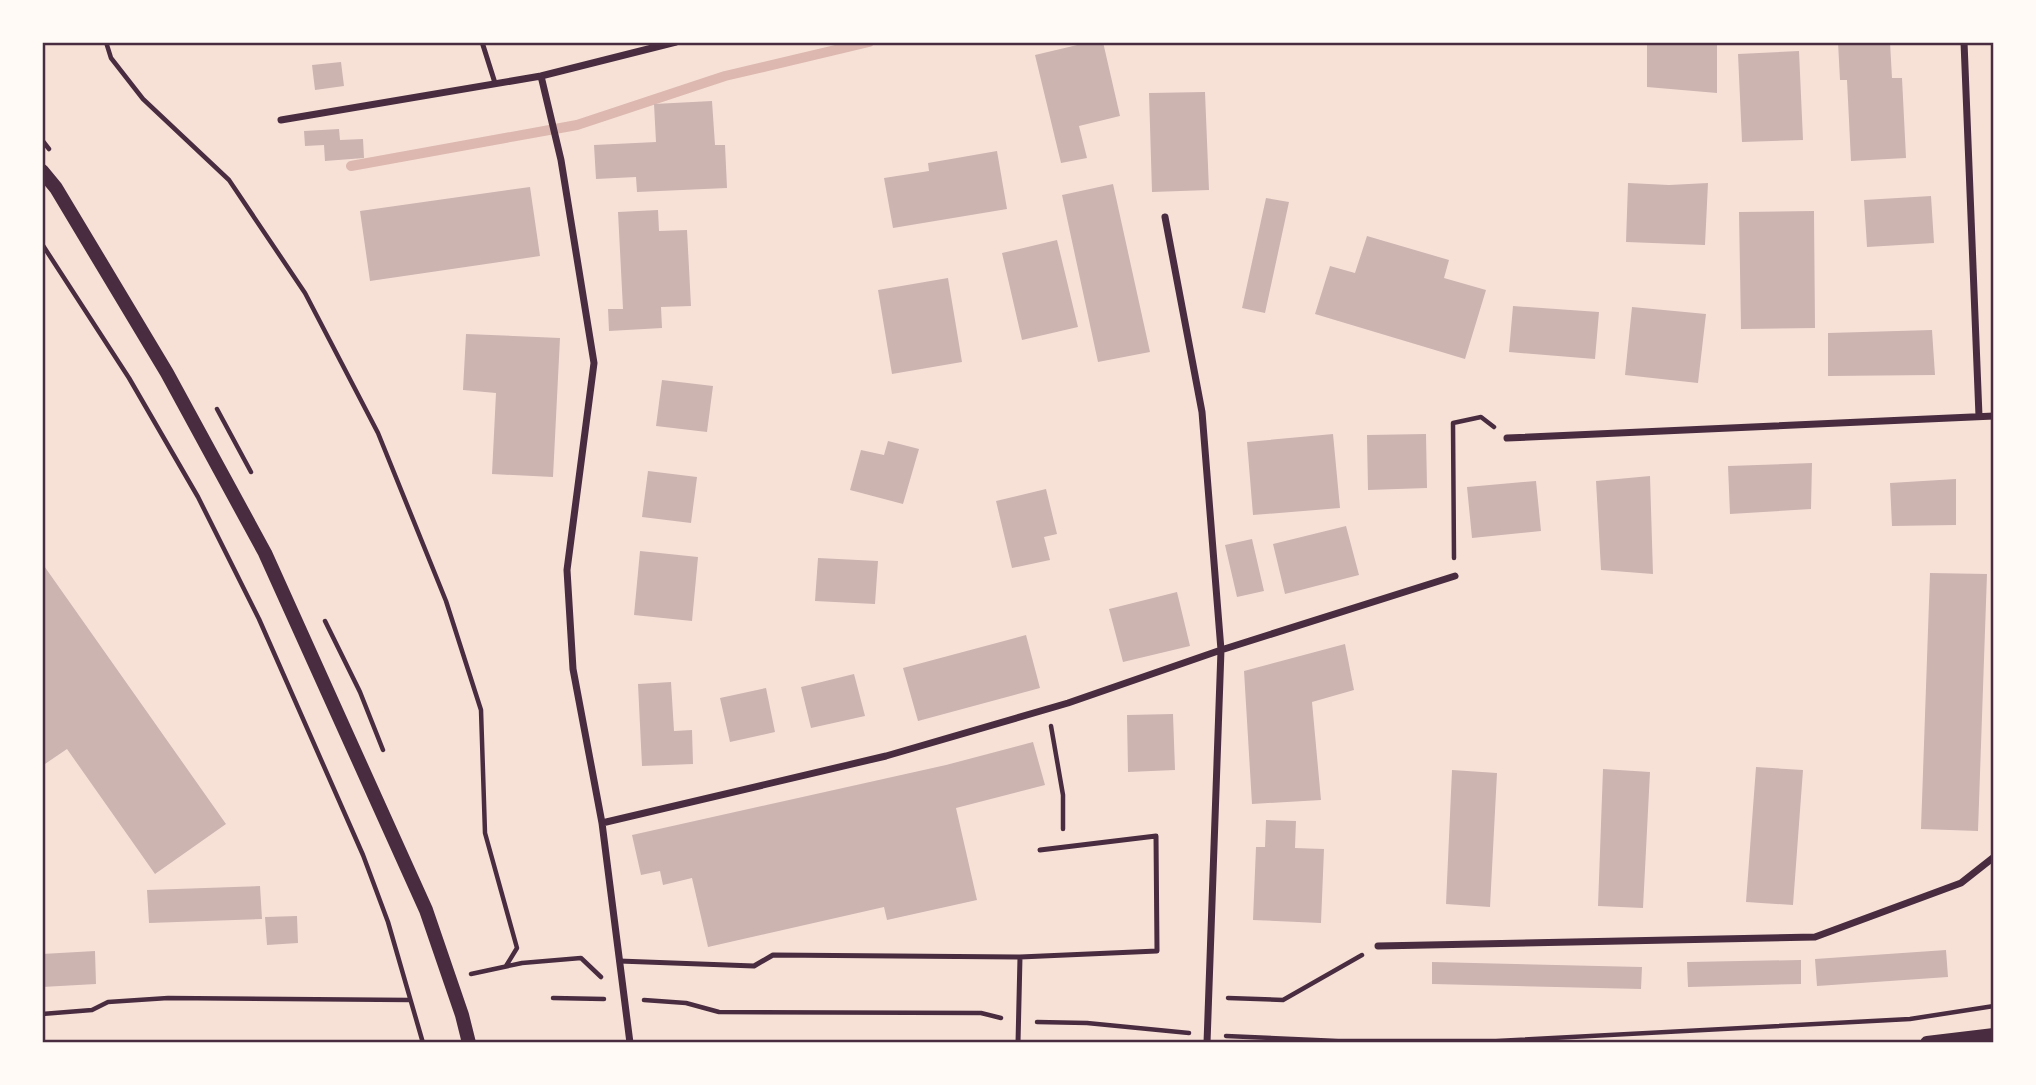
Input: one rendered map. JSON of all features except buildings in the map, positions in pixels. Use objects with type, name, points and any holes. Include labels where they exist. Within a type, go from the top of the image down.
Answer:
[{"type":"main road","points":[[42,171],[57,188],[167,373],[265,554],[426,910],[462,1015],[468,1043]]},
{"type":"main road","points":[[1927,1043],[1994,1035]]},
{"type":"street","points":[[281,120],[541,76],[676,42]]},
{"type":"street","points":[[1964,42],[1979,416]]},
{"type":"street","points":[[541,76],[561,160],[594,363],[567,570],[573,669],[602,823],[630,1043]]},
{"type":"street","points":[[1165,217],[1202,412],[1221,650],[1207,1039]]},
{"type":"street","points":[[1507,438],[1994,416]]},
{"type":"street","points":[[602,823],[886,756],[1068,703],[1221,650],[1455,576]]},
{"type":"street","points":[[1378,946],[1815,937],[1961,883],[1994,857]]},
{"type":"lane","points":[[482,42],[495,83]]},
{"type":"lane","points":[[619,961],[754,966],[774,955],[1020,957],[1157,951],[1157,836],[1040,850]]},
{"type":"lane","points":[[1018,1043],[1020,957]]},
{"type":"path","points":[[106,42],[111,58],[143,99],[229,180],[304,293],[378,433],[446,601],[481,710],[485,833],[517,948],[506,966]]},
{"type":"path","points":[[42,244],[129,378],[198,497],[259,618],[363,855],[388,922],[423,1043]]},
{"type":"path","points":[[1455,576],[1453,423],[1481,417],[1507,438]]},
{"type":"path","points":[[1056,752],[1063,795],[1064,847]]},
{"type":"path","points":[[1241,998],[1283,1000],[1378,946]]},
{"type":"path","points":[[470,974],[506,966],[581,958],[624,999]]},
{"type":"path","points":[[42,1014],[92,1010],[108,1002],[168,998],[410,1000]]},
{"type":"path","points":[[553,998],[589,1000]]},
{"type":"path","points":[[653,1000],[686,1003],[719,1012],[981,1013],[1018,1022],[1169,1029],[1207,1039],[1338,1041],[1496,1041],[1910,1019],[1994,1006]]},
{"type":"waterway","points":[[351,166],[577,125],[725,76],[869,42]]}]
